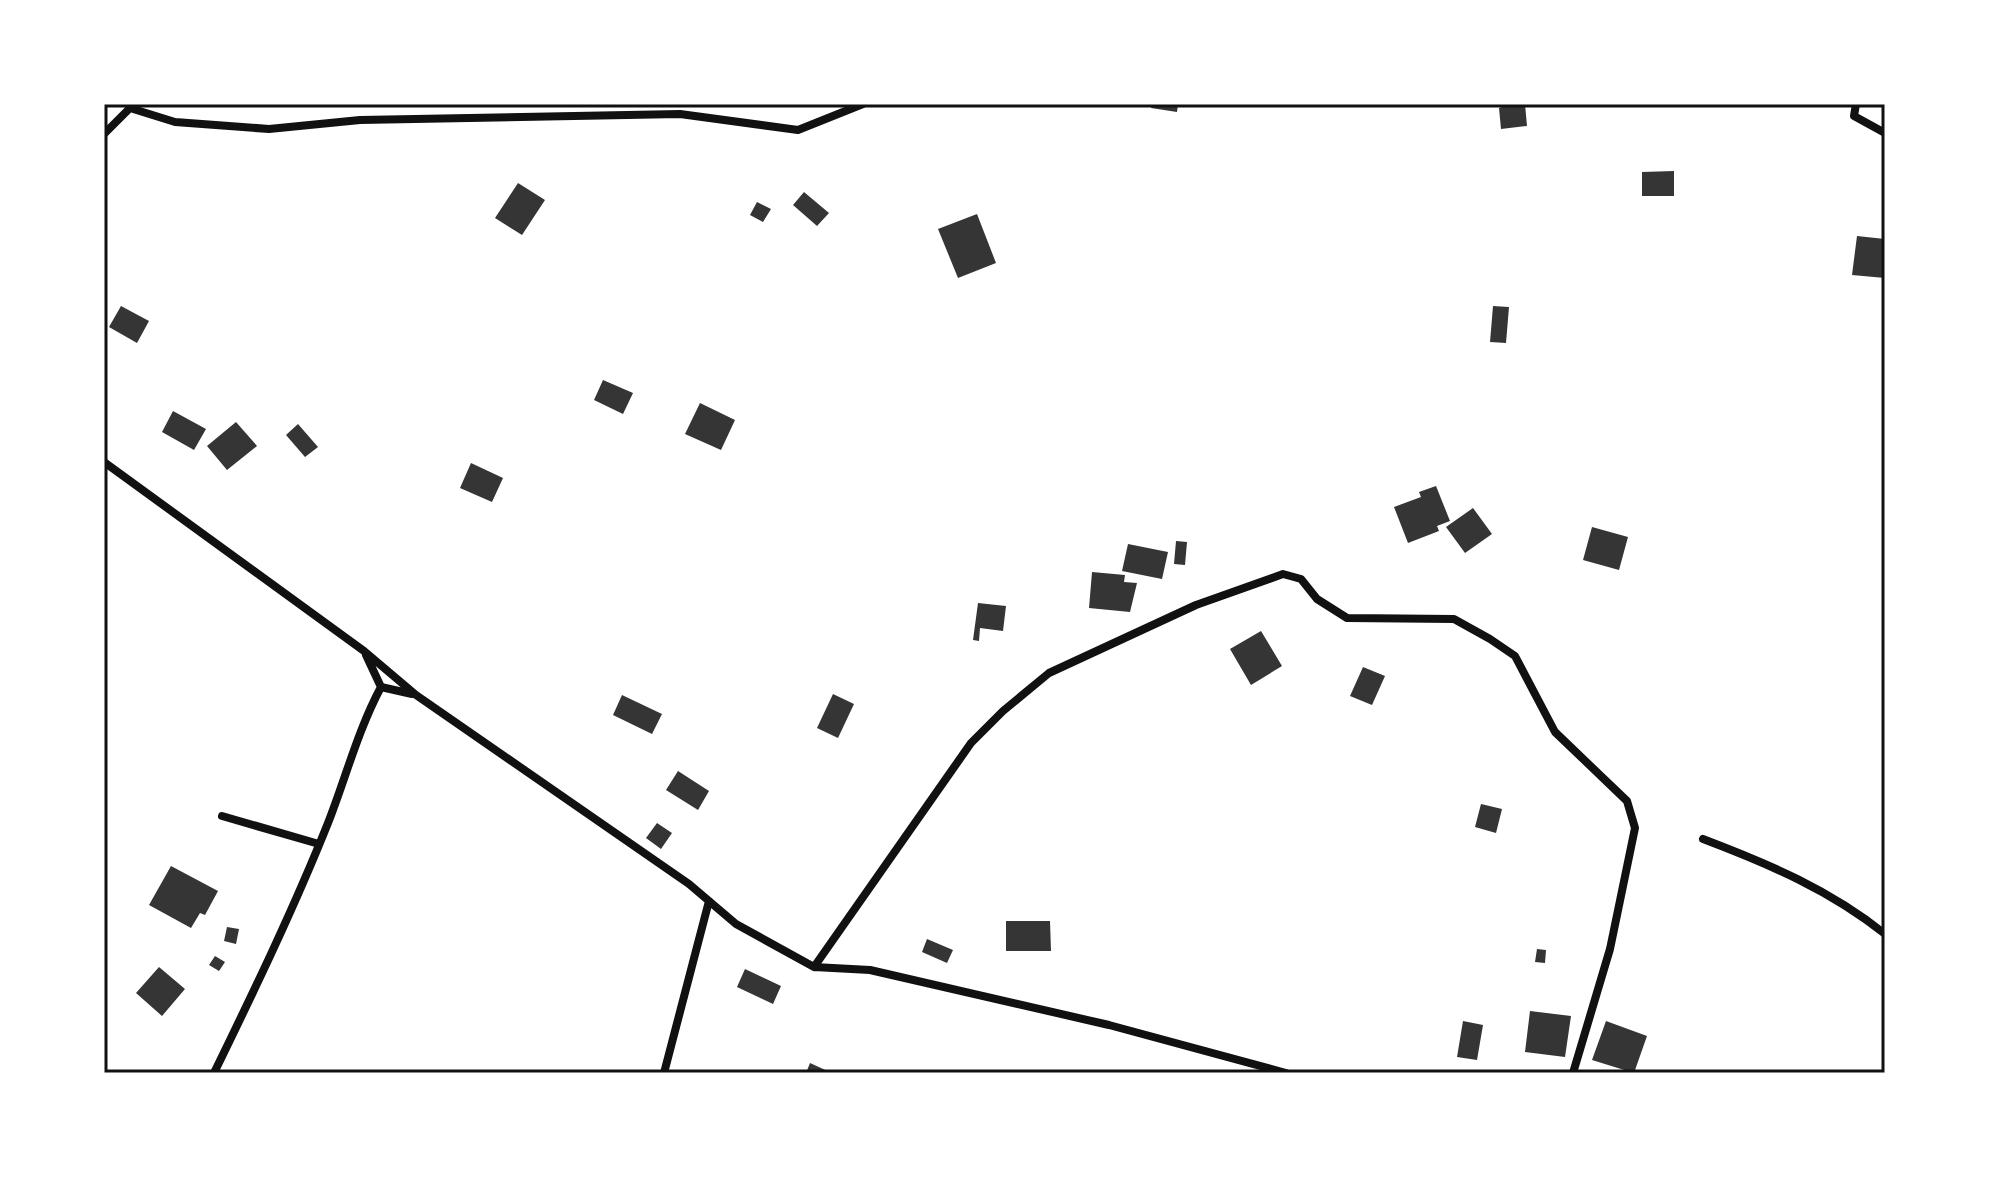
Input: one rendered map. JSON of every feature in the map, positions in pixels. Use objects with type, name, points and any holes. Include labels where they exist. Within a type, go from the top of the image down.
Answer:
[{"type":"street","points":[[104,134],[133,106],[175,122],[269,129],[360,120],[680,114],[798,130],[863,104]]},
{"type":"street","points":[[1856,104],[1854,116],[1885,133]]},
{"type":"street","points":[[104,462],[364,651],[416,695],[709,901],[736,924],[814,967],[870,970],[1109,1025],[1286,1073]]},
{"type":"street","points":[[814,967],[971,743],[1003,711],[1049,673],[1196,605],[1283,574],[1301,579],[1317,599],[1347,618],[1454,619],[1490,639],[1515,656],[1555,732],[1627,801],[1635,828],[1627,872],[1610,949],[1573,1073]]},
{"type":"street","points":[[364,651],[381,687]]},
{"type":"street","points":[[381,687],[416,695]]},
{"type":"street","points":[[214,1073],[319,844],[366,715],[381,687]]},
{"type":"street","points":[[222,816],[319,844]]},
{"type":"street","points":[[1703,839],[1782,869],[1842,903],[1885,934]]},
{"type":"street","points":[[664,1073],[709,901]]},
{"type":"building","points":[[1152,104],[1178,104],[1177,112],[1151,108]]},
{"type":"building","points":[[1509,104],[1525,104],[1527,126],[1501,129],[1499,108]]},
{"type":"building","points":[[1674,171],[1674,196],[1642,196],[1642,172]]},
{"type":"building","points":[[518,183],[545,200],[522,235],[495,218]]},
{"type":"building","points":[[804,192],[829,213],[817,226],[793,205]]},
{"type":"building","points":[[757,202],[771,209],[763,222],[750,215]]},
{"type":"building","points":[[977,214],[996,263],[958,278],[938,229]]},
{"type":"building","points":[[1857,236],[1885,239],[1885,278],[1852,275]]},
{"type":"building","points":[[121,306],[149,321],[137,343],[109,327]]},
{"type":"building","points":[[1493,306],[1509,307],[1506,343],[1490,342]]},
{"type":"building","points":[[603,380],[633,393],[623,414],[594,400]]},
{"type":"building","points":[[700,403],[735,420],[721,450],[685,434]]},
{"type":"building","points":[[173,411],[206,429],[194,450],[162,432]]},
{"type":"building","points":[[236,422],[257,446],[227,470],[207,446]]},
{"type":"building","points":[[298,424],[318,447],[305,457],[286,435]]},
{"type":"building","points":[[471,463],[503,478],[492,502],[460,488]]},
{"type":"building","points":[[1436,486],[1450,521],[1437,526],[1439,531],[1408,543],[1394,507],[1421,497],[1419,492]]},
{"type":"building","points":[[1473,508],[1492,534],[1465,553],[1446,527]]},
{"type":"building","points":[[1592,527],[1628,537],[1619,570],[1583,560]]},
{"type":"building","points":[[1176,541],[1187,542],[1185,565],[1174,564]]},
{"type":"building","points":[[1128,544],[1168,552],[1162,579],[1122,571]]},
{"type":"building","points":[[1092,572],[1125,575],[1124,582],[1137,583],[1130,612],[1089,608]]},
{"type":"building","points":[[978,603],[1006,606],[1003,631],[980,628],[979,641],[973,640]]},
{"type":"building","points":[[1261,631],[1282,666],[1251,685],[1230,649]]},
{"type":"building","points":[[1363,667],[1385,676],[1372,705],[1350,696]]},
{"type":"building","points":[[833,694],[854,704],[838,738],[817,728]]},
{"type":"building","points":[[622,695],[662,714],[652,734],[613,715]]},
{"type":"building","points":[[678,771],[709,791],[698,810],[666,790]]},
{"type":"building","points":[[1481,804],[1502,809],[1496,833],[1475,827]]},
{"type":"building","points":[[657,823],[672,833],[661,849],[646,838]]},
{"type":"building","points":[[171,866],[218,891],[205,915],[200,913],[191,928],[149,905]]},
{"type":"building","points":[[1006,921],[1050,921],[1051,951],[1006,951]]},
{"type":"building","points":[[227,927],[239,929],[236,944],[224,941]]},
{"type":"building","points":[[927,939],[953,950],[947,963],[922,952]]},
{"type":"building","points":[[1537,949],[1546,950],[1545,963],[1535,962]]},
{"type":"building","points":[[215,956],[225,962],[219,971],[209,965]]},
{"type":"building","points":[[159,967],[185,989],[162,1016],[136,993]]},
{"type":"building","points":[[745,969],[781,986],[773,1004],[737,987]]},
{"type":"building","points":[[1530,1011],[1571,1016],[1565,1057],[1525,1052]]},
{"type":"building","points":[[1463,1021],[1483,1025],[1477,1060],[1457,1057]]},
{"type":"building","points":[[1606,1021],[1647,1036],[1634,1073],[1592,1060]]},
{"type":"building","points":[[810,1063],[832,1073],[806,1073]]}]
